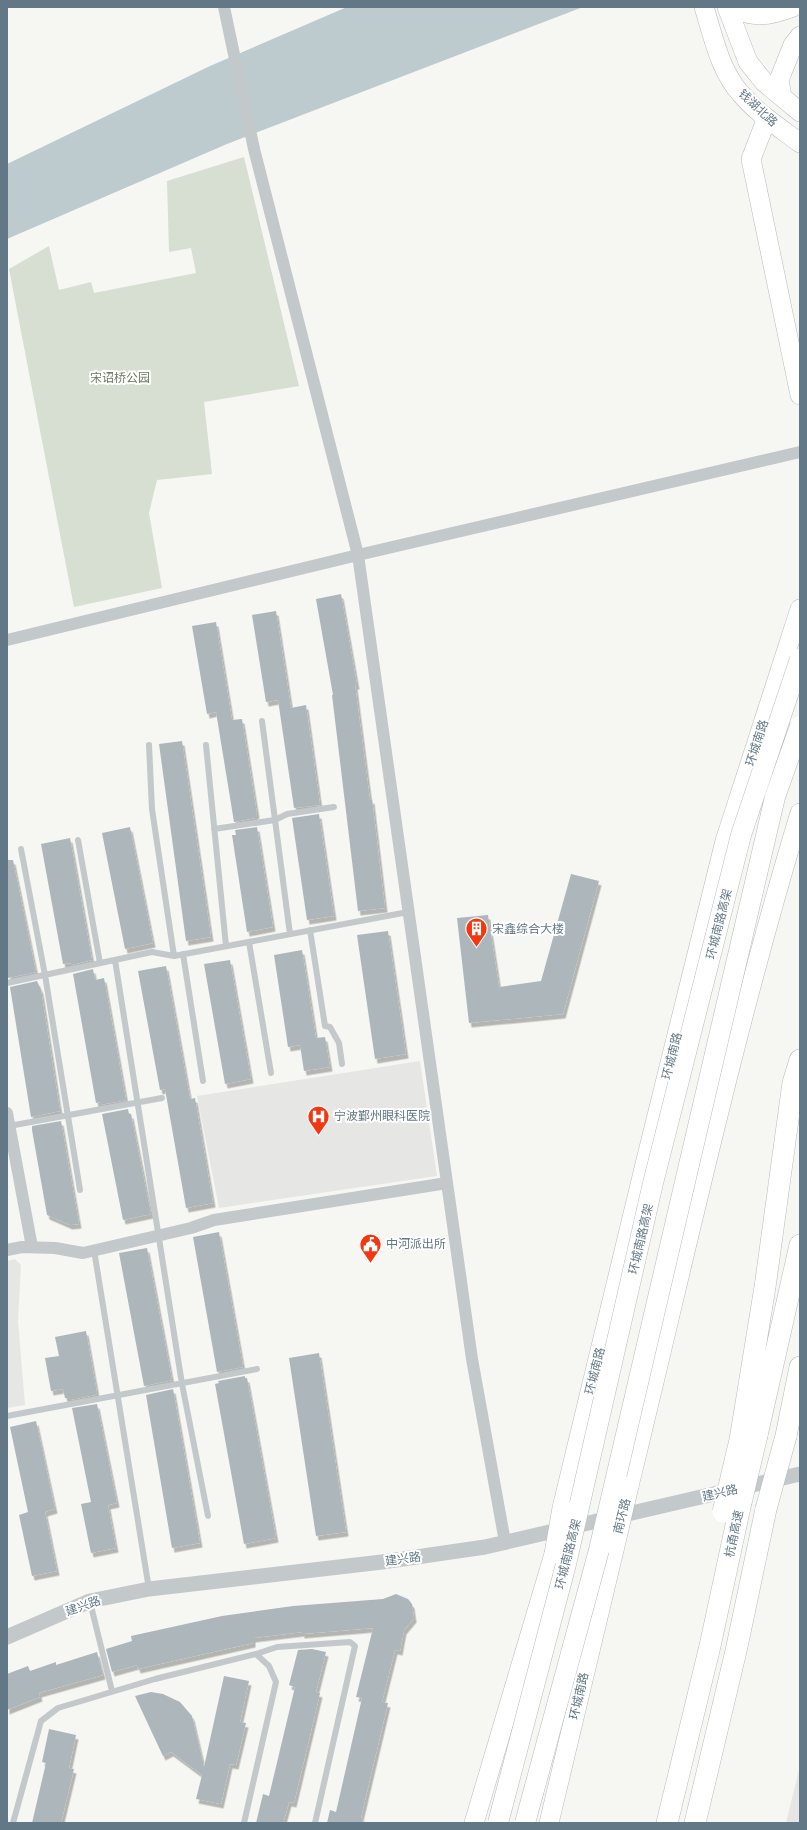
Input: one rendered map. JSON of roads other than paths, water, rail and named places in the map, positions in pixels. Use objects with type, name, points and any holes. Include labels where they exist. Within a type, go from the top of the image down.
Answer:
[{"type":"highway","name":"环城南路高架","points":[[498,1823],[566,1564],[653,1184],[739,843],[800,659]]},
{"type":"highway","name":"环城南路高架","points":[[525,1823],[599,1550],[775,796],[800,726]]},
{"type":"highway","points":[[749,1438],[765,1287],[793,1083],[800,1060]]},
{"type":"highway","points":[[667,1823],[700,1687],[731,1510],[800,1245]]},
{"type":"highway","points":[[695,1823],[736,1650],[766,1509],[786,1436],[800,1367]]},
{"type":"main road","name":"钱湖北路","points":[[704,7],[723,67],[740,94],[800,144]]},
{"type":"main road","name":"钱湖北路","points":[[727,7],[748,62],[764,82],[800,112]]},
{"type":"main road","points":[[727,7],[746,14],[761,16],[793,7]]},
{"type":"main road","points":[[782,97],[779,80],[793,46],[800,36]]},
{"type":"main road","points":[[767,118],[751,159],[799,384]]},
{"type":"main road","name":"环城南路","points":[[474,1823],[554,1554],[562,1508],[725,841],[800,609]]},
{"type":"main road","name":"南环路","points":[[615,1546],[741,1024],[774,897],[800,813]]},
{"type":"main road","name":"环城南路","points":[[549,1823],[615,1546]]},
{"type":"street","points":[[225,12],[254,149],[358,555],[472,1359],[505,1542]]},
{"type":"street","points":[[7,640],[358,555],[800,452]]},
{"type":"street","points":[[7,1113],[32,1247]]},
{"type":"street","points":[[7,1250],[32,1247],[55,1248],[83,1253],[205,1224],[214,1220],[447,1183]]},
{"type":"street","name":"建兴路","points":[[7,1637],[90,1602],[149,1589],[382,1562],[485,1547],[800,1474]]},
{"type":"lane","points":[[262,721],[290,934]]},
{"type":"lane","points":[[149,745],[152,809],[174,956]]},
{"type":"lane","points":[[206,745],[226,946]]},
{"type":"lane","points":[[214,829],[275,820],[287,814],[334,807]]},
{"type":"lane","points":[[78,840],[100,963]]},
{"type":"lane","points":[[22,849],[69,1115],[80,1190]]},
{"type":"lane","points":[[7,983],[152,952],[174,956],[408,912]]},
{"type":"lane","points":[[310,930],[325,1026],[330,1027],[339,1044],[342,1064]]},
{"type":"lane","points":[[249,942],[271,1073]]},
{"type":"lane","points":[[183,954],[203,1081]]},
{"type":"lane","points":[[115,960],[182,1384],[208,1516]]},
{"type":"lane","points":[[9,1126],[162,1098]]},
{"type":"lane","points":[[94,1250],[149,1589]]},
{"type":"lane","points":[[7,1416],[257,1369]]},
{"type":"lane","points":[[90,1602],[112,1691]]},
{"type":"lane","points":[[13,1823],[41,1721],[58,1708],[112,1691],[284,1646],[350,1642],[355,1646],[315,1823]]},
{"type":"lane","points":[[244,1823],[276,1682],[269,1666],[256,1654]]},
{"type":"place","name":"宋鑫综合大楼","points":[[477,948]]},
{"type":"place","name":"宁波鄞州眼科医院","points":[[318,1136]]},
{"type":"place","name":"中河派出所","points":[[370,1264]]},
{"type":"park label","name":"宋诏桥公园","points":[[120,378]]}]
